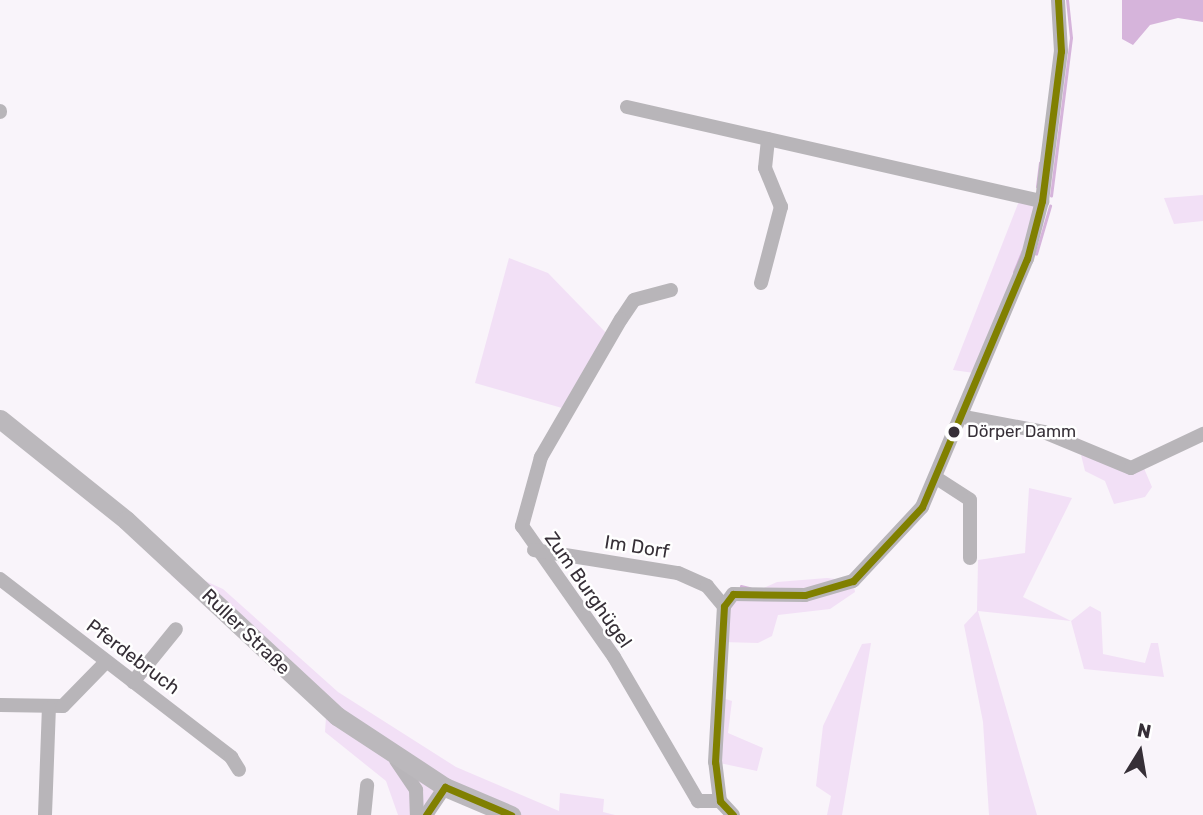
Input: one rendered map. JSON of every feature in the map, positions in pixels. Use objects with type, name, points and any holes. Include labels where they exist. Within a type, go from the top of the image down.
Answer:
[{"type":"main road","name":"Ruller Straße","points":[[0,419],[97,495],[299,682],[390,754],[445,787],[511,815]]},
{"type":"street","points":[[733,815],[720,801],[715,762],[723,606],[733,594],[805,596],[853,581],[906,529],[938,479],[1027,258],[1042,201],[1062,51],[1058,0]]},
{"type":"street","points":[[626,107],[1042,201]]},
{"type":"street","points":[[761,283],[781,207],[765,168],[768,139]]},
{"type":"street","name":"Zum Burghügel","points":[[671,290],[634,300],[541,457],[522,526],[534,550],[594,627],[698,801],[720,801]]},
{"type":"street","points":[[964,417],[1044,432],[1131,468],[1203,434]]},
{"type":"street","points":[[938,479],[970,499],[970,558]]},
{"type":"street","name":"Im Dorf","points":[[534,550],[678,573],[707,586],[723,606]]},
{"type":"street","name":"Pferdebruch","points":[[0,579],[133,682],[239,770]]},
{"type":"street","points":[[133,682],[176,629]]},
{"type":"street","points":[[0,705],[49,708],[75,698],[106,662]]},
{"type":"street","points":[[45,815],[49,708]]},
{"type":"street","points":[[390,754],[412,779],[416,815]]},
{"type":"street","points":[[364,815],[368,785]]},
{"type":"street","points":[[426,815],[445,787]]},
{"type":"shaded area","points":[[1122,0],[1203,0],[1203,22],[1178,18],[1150,25],[1133,45],[1122,39]]},
{"type":"shaded area","points":[[1203,195],[1203,221],[1174,224],[1164,198]]},
{"type":"shaded area","points":[[1021,196],[1042,201],[981,374],[953,370]]},
{"type":"shaded area","points":[[509,258],[548,273],[612,339],[569,410],[475,383]]},
{"type":"shaded area","points":[[1079,447],[1143,466],[1152,487],[1145,497],[1114,504],[1105,481],[1085,471]]},
{"type":"shaded area","points":[[1029,488],[1072,498],[1023,597],[1071,621],[978,611],[1037,815],[989,815],[983,722],[964,625],[977,611],[978,560],[1025,553]]},
{"type":"shaded area","points":[[181,570],[223,589],[338,692],[456,767],[559,811],[560,793],[604,799],[603,812],[615,815],[511,815],[445,787],[426,815],[398,815],[386,781],[325,732],[326,717],[171,575]]},
{"type":"shaded area","points":[[827,578],[853,581],[855,592],[830,609],[778,615],[772,636],[758,643],[722,642],[724,606],[777,582]]},
{"type":"shaded area","points":[[1090,606],[1101,612],[1103,654],[1145,663],[1151,643],[1158,643],[1164,677],[1084,669],[1071,621]]},
{"type":"shaded area","points":[[871,643],[842,815],[827,815],[831,796],[816,786],[823,726],[862,644]]},
{"type":"shaded area","points":[[719,697],[732,701],[728,733],[763,748],[757,771],[715,762]]},
{"type":"waterway","points":[[1051,196],[1071,38],[1067,0]]},
{"type":"waterway","points":[[1037,187],[1040,163]]},
{"type":"waterway","points":[[1036,254],[1050,206]]},
{"type":"waterway","points":[[1014,272],[1022,252]]},
{"type":"waterway","points":[[741,586],[750,588]]},
{"type":"transit line","points":[[733,815],[720,801],[715,762],[724,606],[733,594],[805,595],[853,581],[922,507],[1027,259],[1042,201],[1061,51],[1058,0]]},
{"type":"transit line","points":[[426,815],[445,787],[511,815]]},
{"type":"place","name":"Dörper Damm","points":[[954,432]]}]
